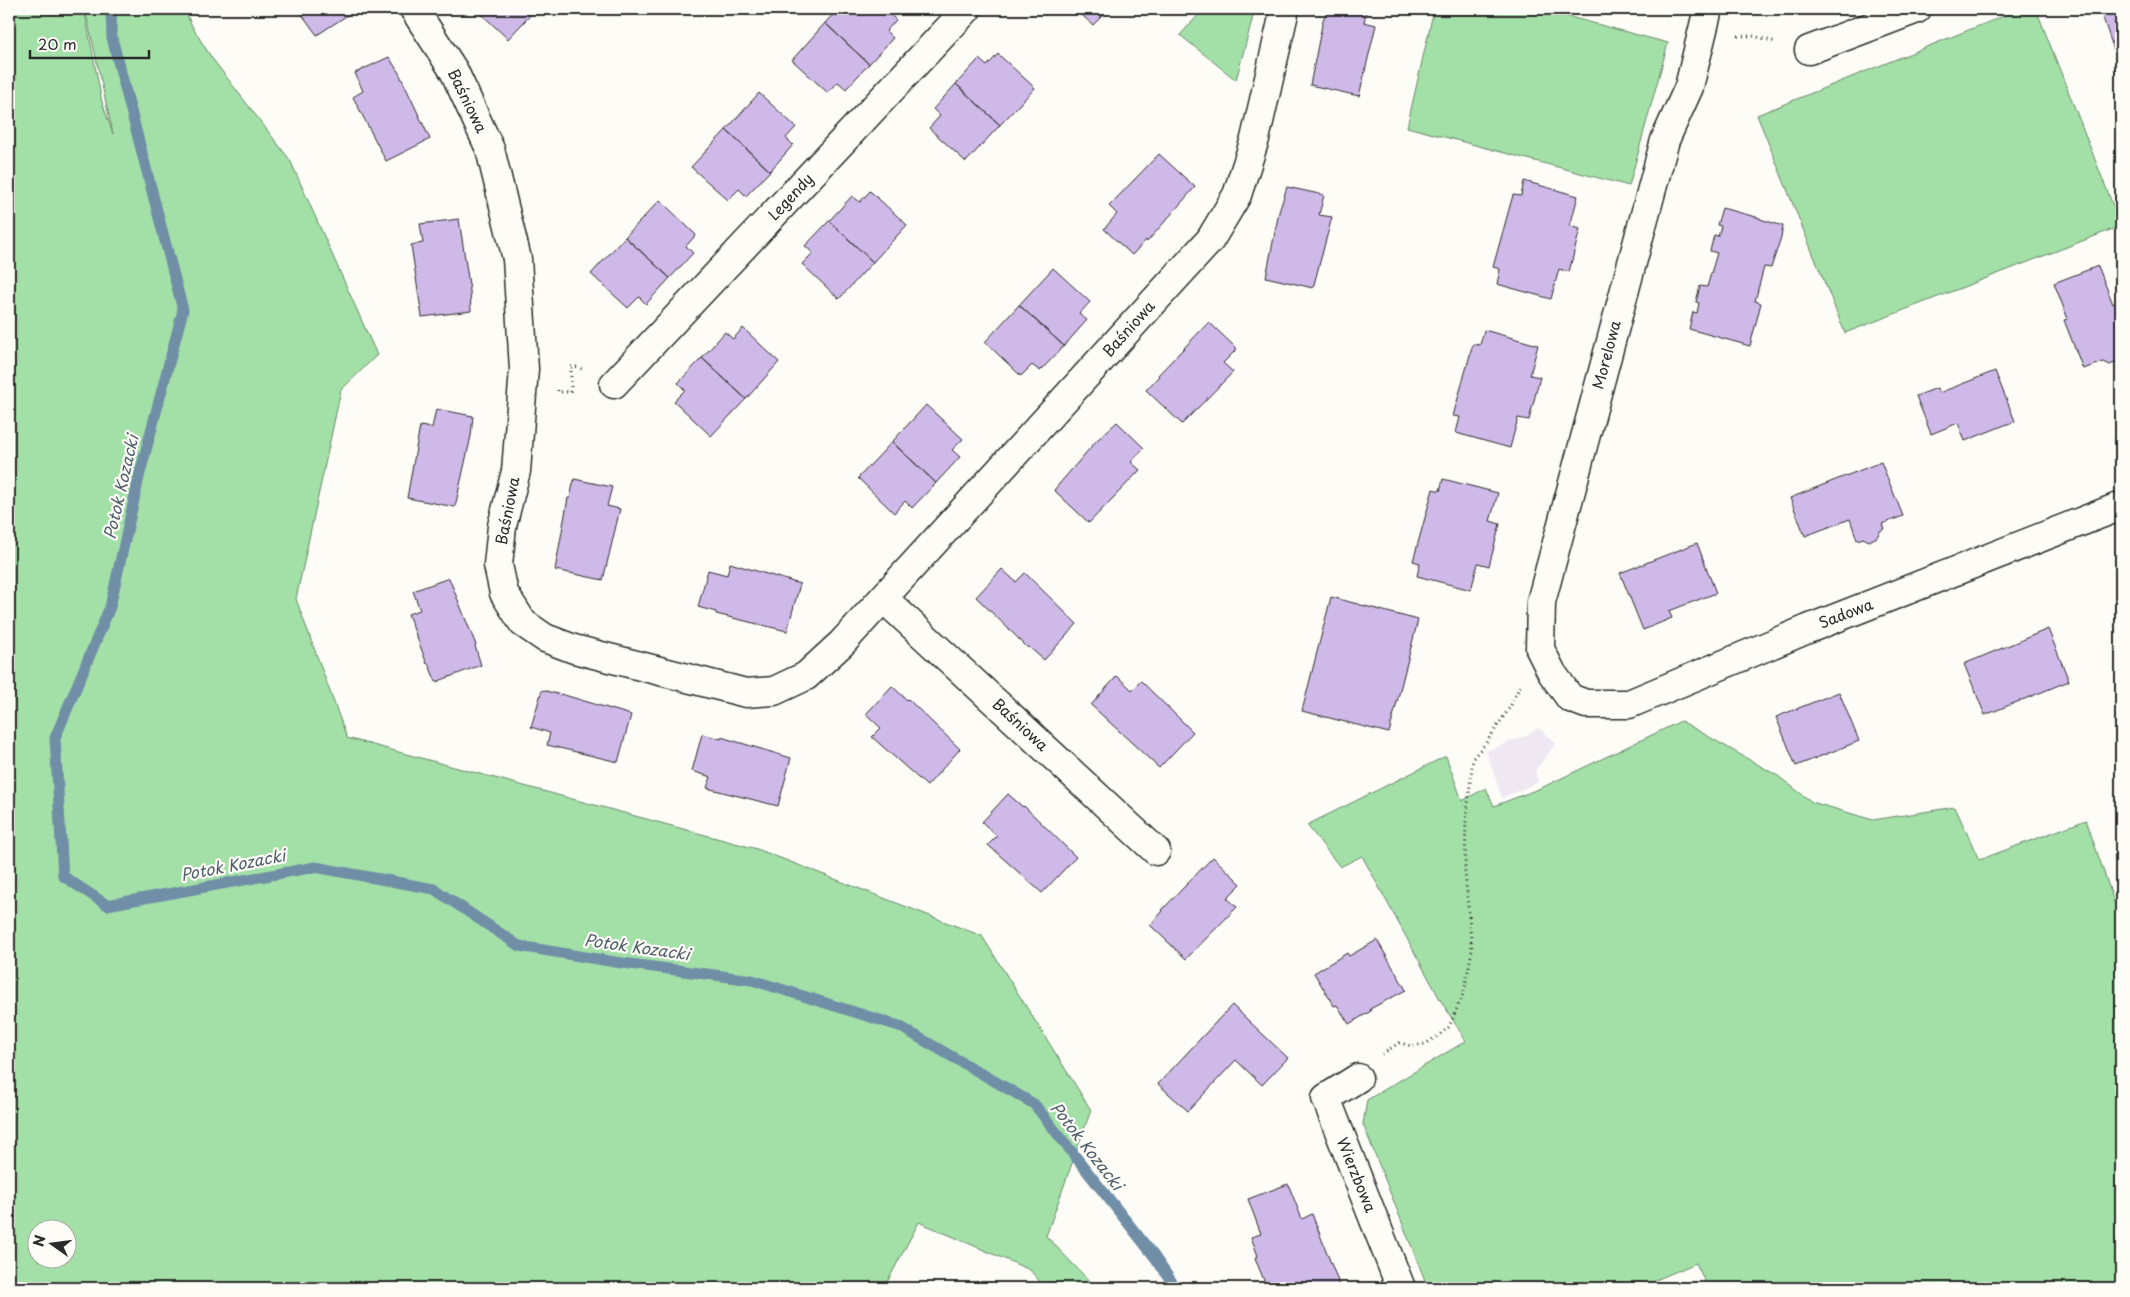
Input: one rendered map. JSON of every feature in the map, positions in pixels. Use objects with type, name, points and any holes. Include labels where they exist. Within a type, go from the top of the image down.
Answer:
[{"type":"street","name":"Baśniowa","points":[[414,9],[454,71],[490,148],[517,259],[524,369],[516,471],[502,526],[498,565],[504,593],[523,623],[544,638],[574,649],[746,693],[774,691],[806,676],[842,643],[1210,240],[1236,195],[1255,139],[1285,9]]},
{"type":"street","name":"Legendy","points":[[614,384],[967,9]]},
{"type":"street","name":"Morelowa","points":[[1570,698],[1552,673],[1540,649],[1541,602],[1665,140],[1689,87],[1708,9]]},
{"type":"street","points":[[1809,50],[1917,9]]},
{"type":"street","name":"Sadowa","points":[[1570,698],[1586,704],[1629,704],[1808,629],[2121,506]]},
{"type":"street","name":"Baśniowa","points":[[884,599],[1156,851]]},
{"type":"street","name":"Wierzbowa","points":[[1358,1078],[1326,1098],[1401,1288]]},
{"type":"path","points":[[1702,37],[1753,36],[1809,50]]},
{"type":"path","points":[[558,385],[558,392],[570,392],[571,367],[578,367]]},
{"type":"path","points":[[1399,1043],[1412,1046],[1425,1044],[1438,1036],[1449,1027],[1464,992],[1472,950],[1465,872],[1466,821],[1473,758],[1486,743],[1510,707],[1522,684],[1552,673]]},
{"type":"shaded area","points":[[1538,728],[1556,743],[1535,771],[1538,782],[1502,798],[1486,751],[1525,736]]},
{"type":"green space","points":[[9,9],[84,9],[102,102],[113,134],[85,9],[184,9],[211,57],[290,160],[377,355],[341,390],[296,599],[347,738],[757,849],[982,936],[1091,1110],[1046,1236],[1096,1288],[1045,1288],[1030,1270],[919,1222],[884,1288],[9,1288]]},
{"type":"green space","points":[[1204,9],[1255,9],[1236,80],[1180,35]]},
{"type":"green space","points":[[1434,9],[1540,9],[1668,43],[1629,186],[1407,127]]},
{"type":"green space","points":[[2021,9],[2036,9],[2121,226],[1845,333],[1757,115]]},
{"type":"green space","points":[[1681,721],[1778,776],[1812,802],[1873,820],[1955,807],[1979,860],[2086,820],[2121,922],[2121,1288],[1708,1288],[1696,1263],[1637,1288],[1428,1288],[1363,1124],[1367,1100],[1466,1041],[1441,1001],[1362,856],[1340,867],[1307,825],[1446,756],[1462,801],[1486,788],[1494,806],[1541,788]]},
{"type":"building","points":[[298,9],[357,9],[317,35]]},
{"type":"building","points":[[476,9],[536,9],[508,39]]},
{"type":"building","points":[[838,9],[884,9],[896,20],[886,31],[893,38],[869,64],[825,23]]},
{"type":"building","points":[[1075,9],[1109,9],[1093,25]]},
{"type":"building","points":[[1328,9],[1367,9],[1364,22],[1376,25],[1359,96],[1310,85],[1323,20]]},
{"type":"building","points":[[2100,9],[2121,9],[2121,71]]},
{"type":"building","points":[[825,23],[869,64],[846,89],[838,82],[828,93],[792,60]]},
{"type":"building","points":[[998,54],[1035,88],[1000,125],[956,84],[979,59],[987,66]]},
{"type":"building","points":[[389,57],[399,73],[430,139],[386,161],[353,97],[363,91],[355,73]]},
{"type":"building","points":[[956,84],[1000,125],[966,162],[929,128],[940,116],[933,109]]},
{"type":"building","points":[[759,93],[796,127],[786,138],[793,145],[770,171],[726,130]]},
{"type":"building","points":[[726,130],[770,171],[746,196],[739,189],[728,200],[691,167]]},
{"type":"building","points":[[1159,154],[1195,187],[1147,242],[1146,240],[1132,255],[1104,229],[1117,214],[1109,206]]},
{"type":"building","points":[[1524,181],[1578,196],[1570,226],[1580,229],[1569,272],[1559,269],[1551,299],[1497,284],[1500,269],[1493,267],[1513,195],[1521,196]]},
{"type":"building","points":[[1287,187],[1324,195],[1319,215],[1332,217],[1313,288],[1266,277],[1279,212]]},
{"type":"building","points":[[870,191],[907,225],[873,262],[829,221],[852,196],[860,202]]},
{"type":"building","points":[[660,200],[696,235],[686,246],[693,253],[670,278],[625,237]]},
{"type":"building","points":[[1722,208],[1783,226],[1771,268],[1764,267],[1755,301],[1761,303],[1750,346],[1689,329],[1693,312],[1697,313],[1699,303],[1696,302],[1700,286],[1707,287],[1717,253],[1710,251],[1714,235],[1718,236],[1721,226],[1717,225]]},
{"type":"building","points":[[459,219],[470,291],[471,311],[422,317],[411,245],[423,243],[420,224]]},
{"type":"building","points":[[829,221],[873,262],[839,299],[802,264],[813,253],[805,246]]},
{"type":"building","points":[[625,237],[670,278],[646,304],[639,297],[628,308],[591,274]]},
{"type":"building","points":[[2098,266],[2113,304],[2121,301],[2121,357],[2119,361],[2110,365],[2104,362],[2083,369],[2064,320],[2068,319],[2054,283]]},
{"type":"building","points":[[1053,268],[1090,302],[1079,314],[1087,320],[1064,346],[1019,305]]},
{"type":"building","points":[[1019,305],[1064,346],[1040,371],[1032,365],[1021,376],[985,342]]},
{"type":"building","points":[[1209,322],[1237,349],[1223,363],[1233,372],[1182,424],[1146,390]]},
{"type":"building","points":[[743,328],[779,362],[746,399],[702,358],[725,332],[733,339]]},
{"type":"building","points":[[1484,330],[1538,345],[1530,375],[1540,377],[1529,420],[1518,418],[1510,448],[1456,433],[1460,417],[1453,416],[1473,344],[1480,345]]},
{"type":"building","points":[[702,358],[746,399],[711,436],[674,401],[685,390],[678,383]]},
{"type":"building","points":[[1995,371],[2015,421],[1965,441],[1958,423],[1931,434],[1916,396],[1937,388],[1939,393]]},
{"type":"building","points":[[926,405],[963,439],[952,450],[960,457],[936,483],[892,442]]},
{"type":"building","points":[[436,409],[473,416],[471,436],[455,507],[407,498],[420,426],[432,428]]},
{"type":"building","points":[[1117,422],[1144,448],[1131,462],[1140,470],[1089,523],[1054,490],[1097,440]]},
{"type":"building","points":[[892,442],[936,483],[912,508],[905,501],[894,513],[858,478]]},
{"type":"building","points":[[1881,462],[1903,516],[1882,524],[1884,529],[1880,531],[1877,537],[1869,541],[1863,538],[1857,540],[1850,519],[1805,536],[1790,498]]},
{"type":"building","points":[[574,479],[612,487],[607,506],[620,509],[603,580],[555,570],[568,498],[570,498]]},
{"type":"building","points":[[1443,479],[1498,493],[1490,521],[1500,524],[1489,566],[1478,563],[1471,590],[1417,576],[1420,563],[1413,561],[1433,489],[1440,491]]},
{"type":"building","points":[[1697,543],[1716,593],[1669,611],[1672,618],[1643,630],[1620,573]]},
{"type":"building","points":[[730,563],[800,584],[787,631],[716,614],[716,612],[698,607],[708,570],[727,575]]},
{"type":"building","points":[[1002,569],[1016,582],[1025,573],[1077,624],[1044,660],[1028,648],[976,597]]},
{"type":"building","points":[[449,578],[476,645],[481,665],[436,682],[408,614],[420,610],[413,591]]},
{"type":"building","points":[[1331,597],[1418,620],[1389,733],[1302,711]]},
{"type":"building","points":[[2048,629],[2069,681],[1985,715],[1964,664]]},
{"type":"building","points":[[1117,676],[1132,690],[1141,681],[1193,732],[1159,768],[1091,705]]},
{"type":"building","points":[[892,686],[960,749],[927,786],[872,737],[881,728],[866,714]]},
{"type":"building","points":[[542,690],[631,715],[618,762],[547,745],[550,733],[531,727]]},
{"type":"building","points":[[1839,692],[1859,741],[1796,766],[1776,717]]},
{"type":"building","points":[[702,734],[721,739],[721,737],[791,758],[778,806],[707,788],[711,777],[692,771]]},
{"type":"building","points":[[1008,794],[1024,806],[1076,857],[1042,893],[988,845],[997,836],[982,822]]},
{"type":"building","points":[[1213,857],[1241,884],[1227,898],[1237,907],[1186,959],[1150,925]]},
{"type":"building","points":[[1377,940],[1406,990],[1370,1009],[1371,1011],[1349,1024],[1337,1005],[1334,1006],[1314,973],[1347,953],[1349,956]]},
{"type":"building","points":[[1232,1005],[1288,1058],[1262,1085],[1236,1060],[1188,1111],[1158,1084]]},
{"type":"building","points":[[1288,1184],[1302,1219],[1312,1214],[1339,1284],[1328,1288],[1267,1288],[1255,1258],[1258,1256],[1251,1237],[1261,1234],[1248,1199]]},
{"type":"waterway","name":"Potok Kozacki","points":[[111,9],[112,38],[183,310],[140,473],[110,607],[55,738],[63,876],[107,905],[315,867],[434,889],[519,946],[615,962],[752,980],[899,1026],[1034,1104],[1154,1256],[1176,1288]]}]
